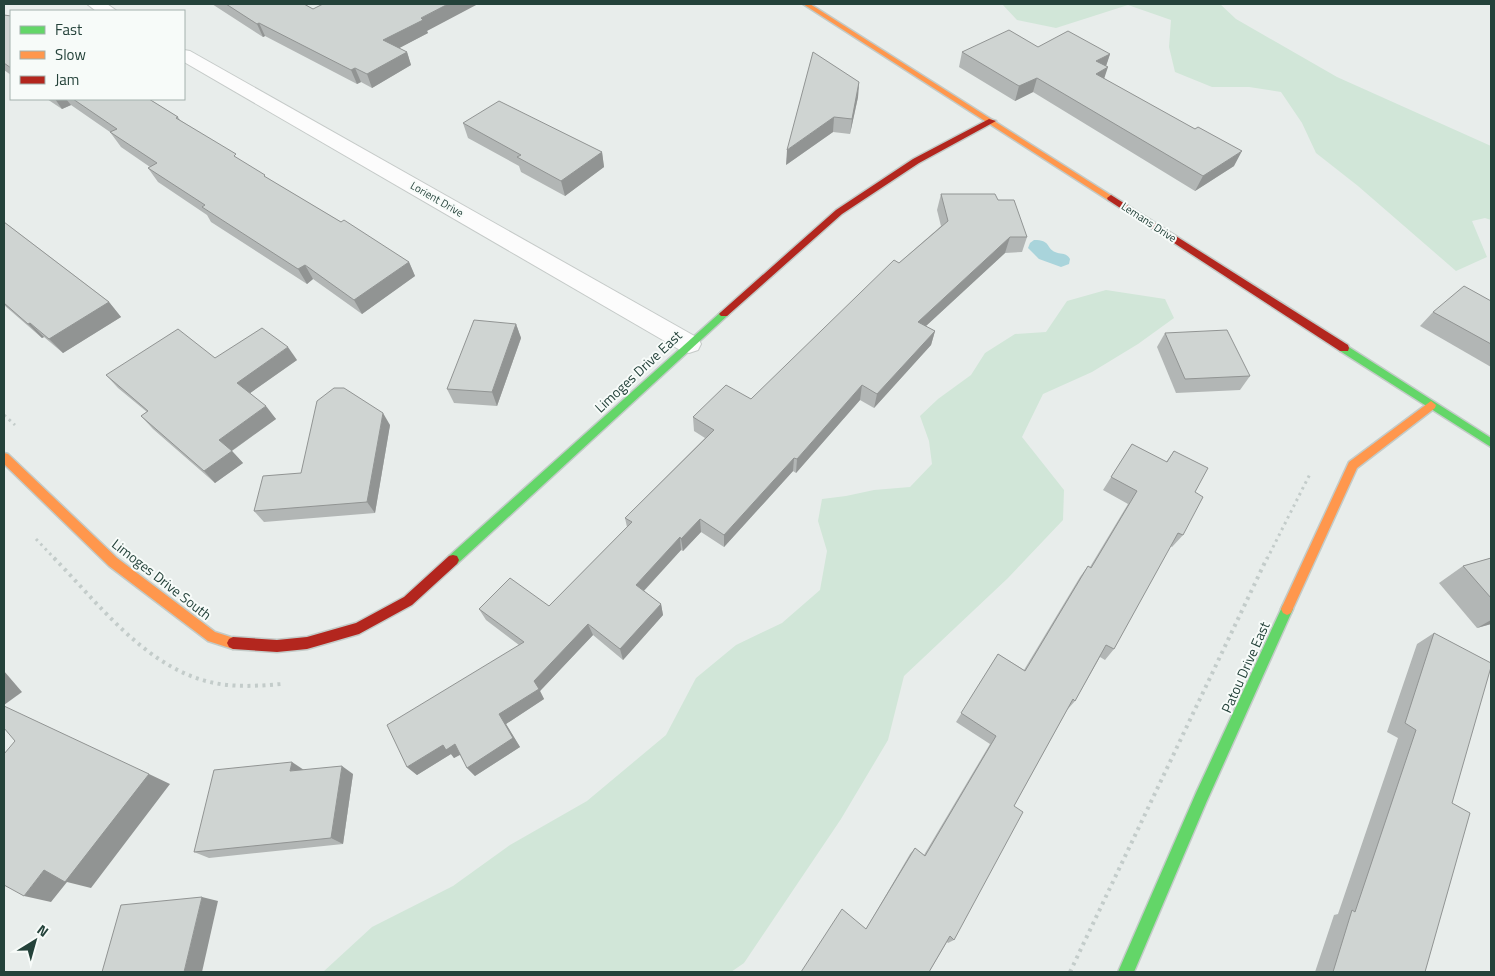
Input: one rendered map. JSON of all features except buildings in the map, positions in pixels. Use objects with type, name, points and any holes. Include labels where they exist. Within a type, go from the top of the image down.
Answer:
[{"type":"street","points":[[95,4],[106,10]]},
{"type":"street","name":"Lemans Drive","points":[[806,4],[992,121],[1491,443]]},
{"type":"street","name":"Lorient Drive","points":[[185,56],[690,344]]},
{"type":"street","name":"Limoges Drive East","points":[[307,642],[359,628],[408,601],[690,344],[839,212],[916,161],[992,121]]},
{"type":"street","name":"Patou Drive East","points":[[1126,972],[1202,798],[1353,465],[1431,405]]},
{"type":"street","name":"Limoges Drive South","points":[[4,457],[113,562],[212,637],[237,644],[277,646],[307,642]]},
{"type":"path","points":[[4,415],[18,429]]},
{"type":"path","points":[[1070,972],[1286,519],[1315,468]]},
{"type":"path","points":[[31,533],[128,636],[154,657],[198,679],[227,686],[290,683]]},
{"type":"green space","points":[[1002,4],[1220,4],[1236,19],[1337,77],[1491,146],[1491,220],[1485,218],[1472,221],[1487,257],[1456,271],[1358,186],[1316,153],[1302,123],[1281,92],[1249,87],[1212,87],[1175,72],[1169,47],[1171,20],[1128,5],[1056,28],[1017,20]]},
{"type":"green space","points":[[1106,290],[1165,299],[1174,318],[1138,344],[1092,372],[1043,394],[1022,437],[1064,490],[1063,520],[1008,578],[904,676],[888,740],[841,819],[744,963],[731,972],[323,972],[372,927],[453,886],[510,845],[587,801],[666,735],[696,678],[736,645],[782,623],[820,590],[827,551],[818,521],[822,499],[874,490],[910,487],[932,464],[929,441],[920,416],[938,399],[971,375],[985,353],[1015,334],[1046,332],[1067,301]]},
{"type":"water","points":[[1034,240],[1043,241],[1055,252],[1067,255],[1070,259],[1069,264],[1061,267],[1039,259],[1028,248]]},
{"type":"traffic: fast","points":[[453,560],[724,314]]},
{"type":"traffic: fast","points":[[1344,348],[1491,443]]},
{"type":"traffic: fast","points":[[1126,972],[1201,798],[1287,609]]},
{"type":"traffic: slow","points":[[806,4],[1111,198]]},
{"type":"traffic: slow","points":[[1287,609],[1353,465],[1431,405]]},
{"type":"traffic: slow","points":[[4,457],[113,562],[212,637],[233,643]]},
{"type":"traffic: jam","points":[[724,314],[839,212],[916,161],[992,121]]},
{"type":"traffic: jam","points":[[1111,198],[1344,348]]},
{"type":"traffic: jam","points":[[233,643],[277,646],[307,643],[359,628],[408,601],[453,560]]}]
